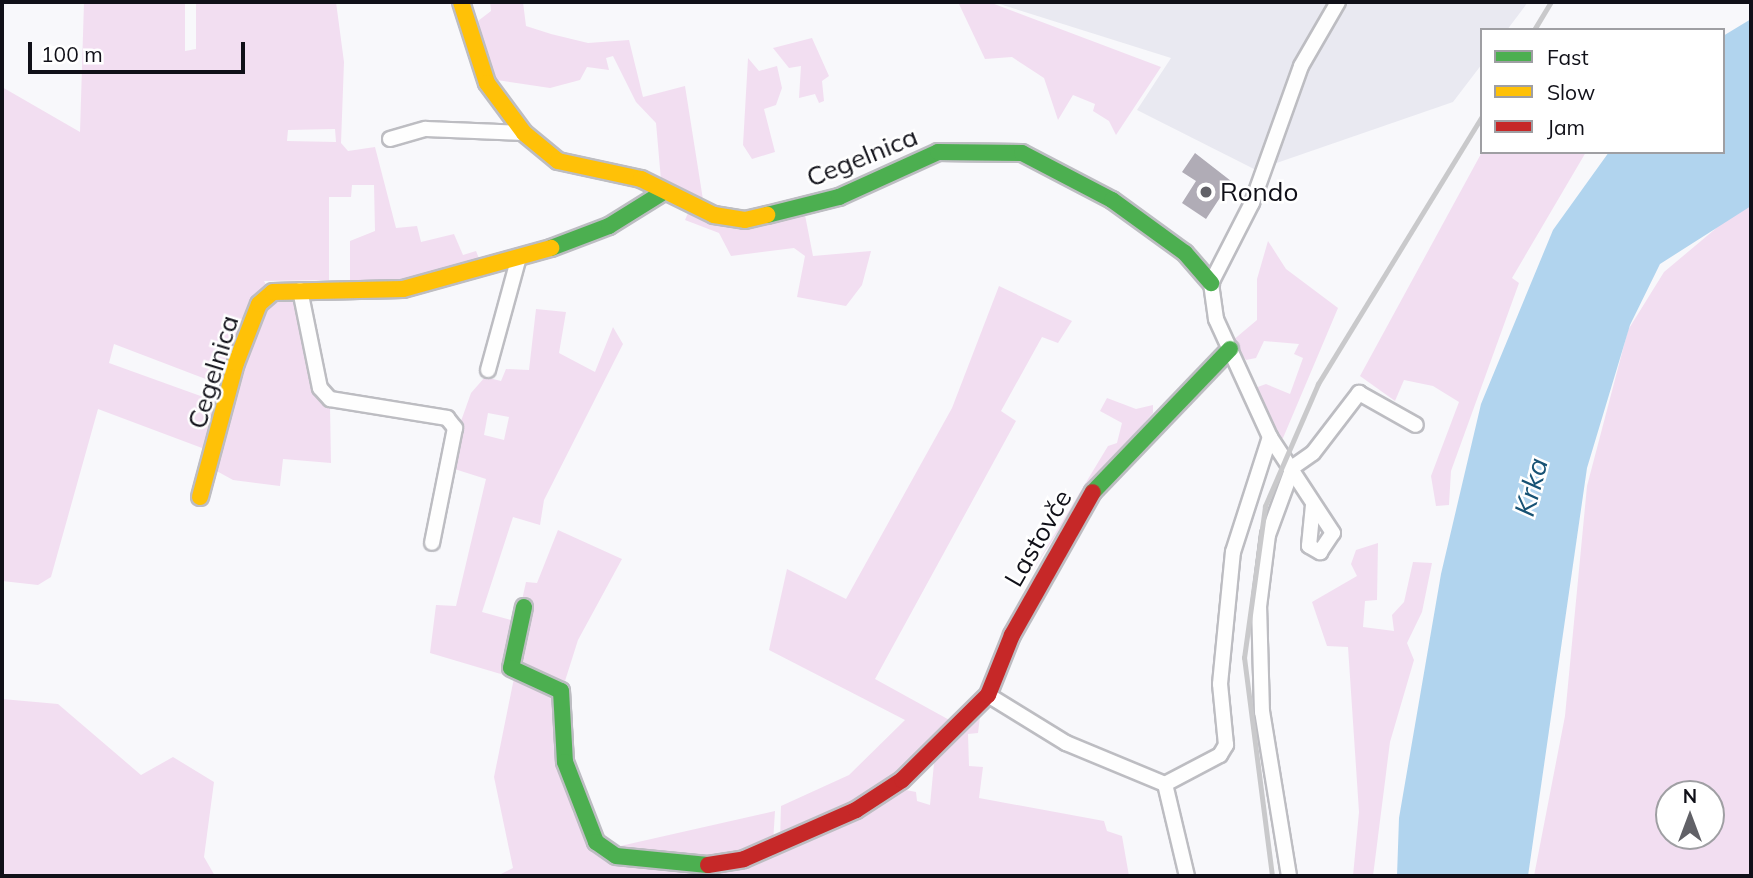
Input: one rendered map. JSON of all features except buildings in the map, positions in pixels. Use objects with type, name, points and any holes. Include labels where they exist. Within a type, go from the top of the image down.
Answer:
[{"type":"street","name":"Cegelnica","points":[[461,2],[487,83],[524,133],[558,161],[641,179],[662,192],[714,215],[745,219],[839,197],[938,152],[1021,153],[1112,200],[1185,253],[1211,283]]},
{"type":"street","points":[[1313,505],[1293,467],[1270,437],[1216,319],[1211,283],[1252,203],[1301,66],[1338,2]]},
{"type":"street","points":[[390,139],[426,129],[524,133]]},
{"type":"street","name":"Cegelnica","points":[[200,498],[259,304],[273,292],[403,289],[518,260],[609,226],[662,192]]},
{"type":"street","points":[[488,370],[518,260]]},
{"type":"street","points":[[300,290],[320,388],[330,399],[447,418],[456,428],[432,543]]},
{"type":"street","name":"Lastovče","points":[[988,695],[1012,635],[1093,492],[1230,349]]},
{"type":"street","points":[[1289,876],[1262,712],[1259,607],[1268,535],[1293,467],[1312,453],[1359,393],[1416,425]]},
{"type":"street","points":[[1165,784],[1220,755],[1226,745],[1220,684],[1233,552],[1270,437]]},
{"type":"street","points":[[524,607],[511,668],[561,691],[565,762],[596,842],[616,856],[709,865],[777,846],[902,780],[988,695],[1066,743],[1165,784]]},
{"type":"street","points":[[1165,784],[1187,876]]},
{"type":"shaded area","points":[[84,2],[185,2],[185,51],[196,49],[196,2],[336,2],[344,62],[341,143],[348,151],[375,147],[396,228],[417,226],[421,242],[454,234],[463,255],[476,251],[480,261],[430,278],[350,284],[350,241],[375,231],[374,185],[352,185],[351,197],[329,197],[329,280],[264,281],[268,288],[224,386],[114,344],[109,363],[220,403],[210,451],[98,409],[51,577],[38,585],[2,581],[2,87],[80,132]],"holes":[[[335,129],[336,142],[287,141],[288,130]]]},
{"type":"shaded area","points":[[490,2],[523,2],[526,26],[551,34],[588,43],[629,40],[643,97],[685,86],[704,206],[661,180],[656,123],[636,102],[613,56],[606,58],[609,70],[587,67],[580,80],[550,88],[490,79],[474,24],[491,11]]},
{"type":"shaded area","points":[[958,2],[989,2],[1161,67],[1116,135],[1109,121],[1093,111],[1095,104],[1073,95],[1058,120],[1044,78],[1012,57],[985,59]]},
{"type":"shaded area","points":[[993,2],[1528,2],[1508,28],[1480,28],[1480,67],[1453,102],[1256,170],[1137,110],[1171,58]]},
{"type":"shaded area","points":[[812,38],[829,76],[822,81],[824,101],[819,103],[815,94],[799,98],[801,66],[789,68],[773,48]]},
{"type":"shaded area","points":[[748,58],[759,71],[777,66],[782,88],[776,105],[764,109],[775,152],[752,159],[743,145]]},
{"type":"shaded area","points":[[1481,154],[1585,154],[1512,278],[1519,283],[1451,471],[1449,505],[1436,506],[1431,476],[1459,402],[1433,386],[1404,380],[1395,401],[1360,376]]},
{"type":"shaded area","points":[[1751,199],[1751,876],[1534,876],[1565,716],[1587,486],[1628,330],[1664,272]]},
{"type":"shaded area","points":[[688,213],[724,224],[805,215],[813,256],[871,251],[862,285],[846,306],[797,297],[805,256],[794,248],[731,256],[719,233],[685,220]]},
{"type":"shaded area","points":[[1268,241],[1286,269],[1338,308],[1283,438],[1276,438],[1255,388],[1266,384],[1290,394],[1303,358],[1294,354],[1299,344],[1264,341],[1256,358],[1246,360],[1232,341],[1257,320],[1257,279]]},
{"type":"shaded area","points":[[999,286],[1072,321],[1058,343],[1042,337],[1001,411],[1016,421],[875,679],[953,722],[868,797],[780,841],[781,806],[849,775],[905,720],[769,650],[787,569],[846,599],[952,408]]},
{"type":"shaded area","points":[[295,293],[315,396],[330,406],[331,463],[283,459],[280,486],[233,480],[213,469],[229,399],[267,299]]},
{"type":"shaded area","points":[[536,309],[566,312],[559,353],[595,372],[613,327],[623,344],[544,500],[540,525],[513,517],[482,612],[511,620],[504,657],[514,677],[519,672],[511,658],[514,641],[521,639],[524,628],[516,627],[526,582],[537,583],[558,530],[622,559],[578,640],[565,681],[566,783],[573,813],[593,838],[607,849],[775,811],[773,843],[743,855],[621,854],[621,862],[717,869],[776,852],[896,788],[916,792],[917,801],[930,805],[935,753],[981,709],[978,733],[968,734],[969,766],[983,767],[979,798],[1104,821],[1107,831],[1122,836],[1129,876],[497,876],[513,868],[494,777],[514,678],[430,653],[436,605],[456,606],[486,479],[445,466],[471,393],[485,377],[501,381],[506,369],[529,370]],"holes":[[[488,413],[509,417],[504,440],[484,435]]]},
{"type":"shaded area","points":[[1107,398],[1136,409],[1153,405],[1153,413],[1085,490],[1030,575],[1108,446],[1117,443],[1122,423],[1100,411]]},
{"type":"shaded area","points":[[1378,543],[1377,600],[1365,601],[1363,627],[1394,631],[1392,615],[1404,602],[1413,562],[1432,563],[1422,612],[1407,643],[1414,660],[1390,742],[1373,876],[1353,876],[1359,812],[1348,647],[1327,646],[1312,602],[1357,576],[1351,564],[1356,550]]},
{"type":"shaded area","points":[[2,699],[58,704],[141,775],[173,757],[214,782],[204,857],[215,876],[2,876]]},
{"type":"water","name":"Krka","points":[[1751,19],[1751,206],[1660,264],[1630,325],[1587,468],[1528,876],[1397,876],[1399,818],[1441,574],[1481,404],[1553,230],[1608,154],[1725,154],[1725,35]]},
{"type":"railway","points":[[1535,28],[1551,2]]},
{"type":"railway","points":[[1272,876],[1244,658],[1265,506],[1318,384],[1480,119]]},
{"type":"traffic: fast","points":[[767,215],[839,197],[938,152],[1022,153],[1112,200],[1185,253],[1211,283]]},
{"type":"traffic: fast","points":[[551,248],[609,226],[662,193]]},
{"type":"traffic: fast","points":[[1093,492],[1230,349]]},
{"type":"traffic: fast","points":[[524,607],[511,668],[561,691],[565,762],[596,842],[616,856],[708,865]]},
{"type":"traffic: slow","points":[[461,2],[487,83],[524,133],[558,161],[641,179],[714,215],[745,220],[767,215]]},
{"type":"traffic: slow","points":[[200,497],[236,363],[259,304],[273,292],[403,289],[551,248]]},
{"type":"traffic: jam","points":[[708,865],[744,859],[856,810],[902,780],[988,695],[1012,635],[1093,492]]},
{"type":"place","name":"Rondo","points":[[1206,192]]}]
